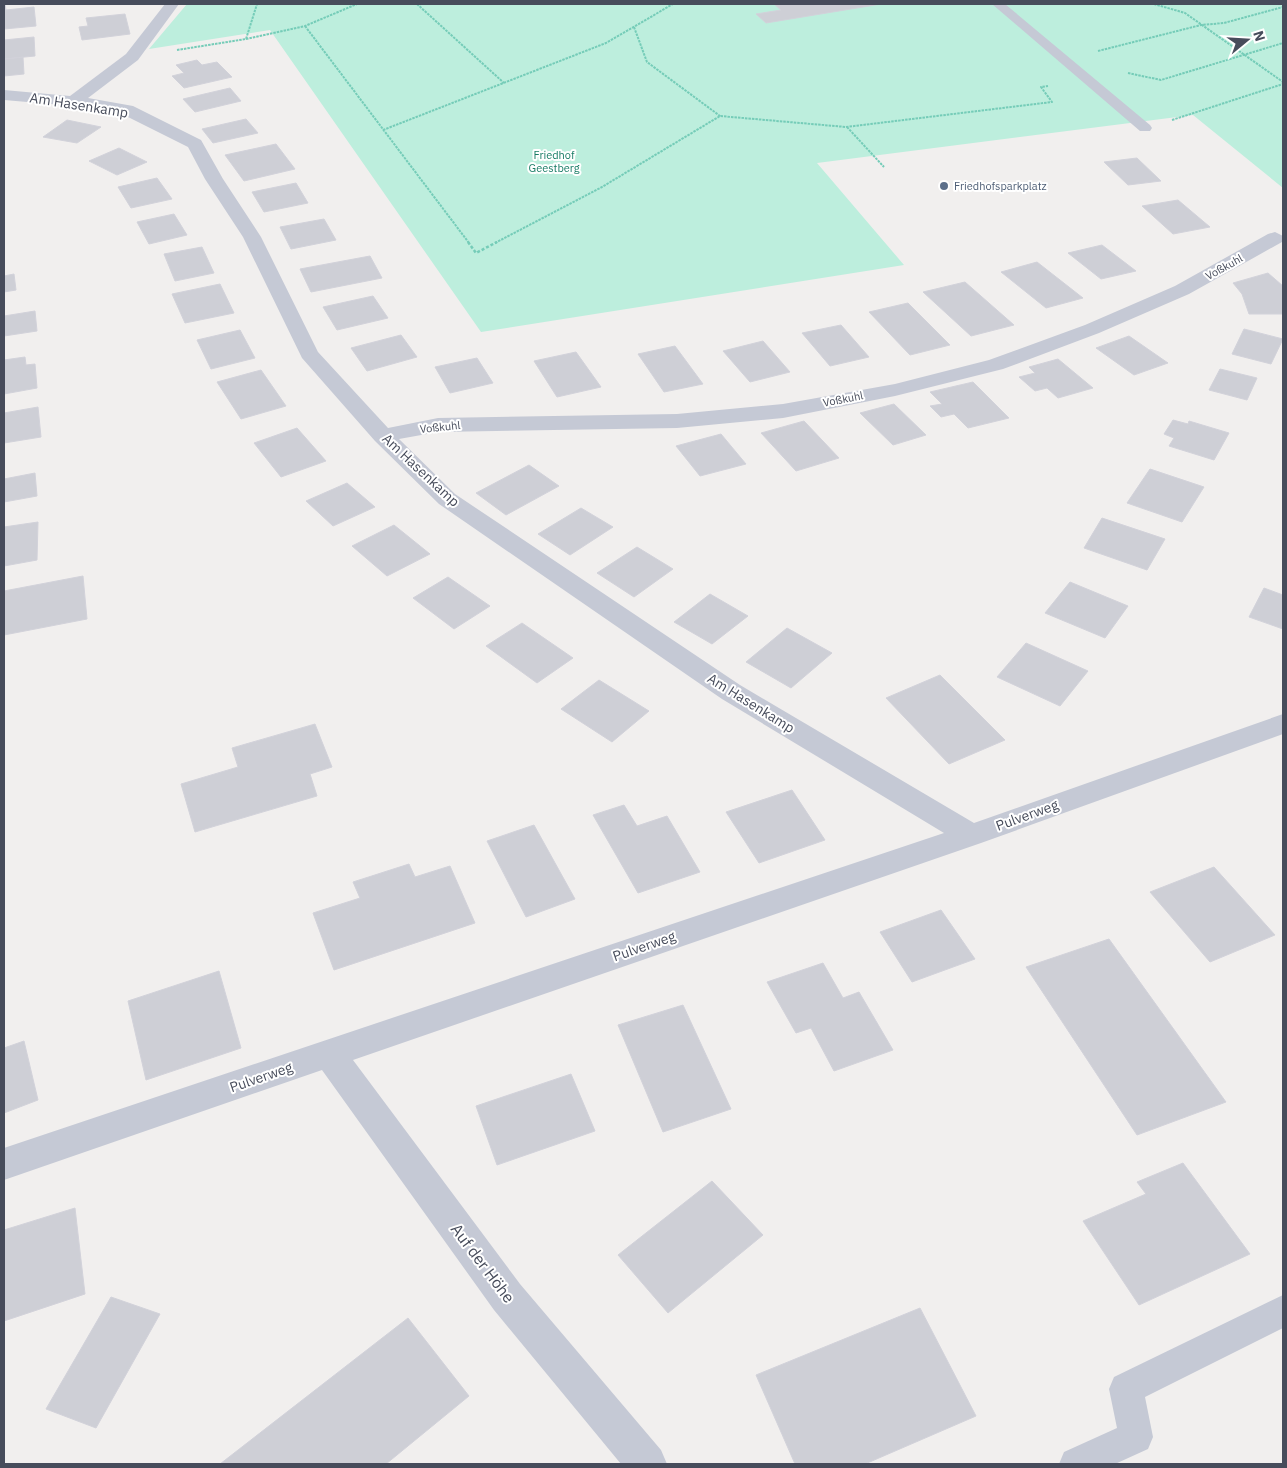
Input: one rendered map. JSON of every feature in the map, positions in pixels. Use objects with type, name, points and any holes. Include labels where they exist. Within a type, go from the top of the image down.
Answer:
[{"type":"street","points":[[74,101],[132,57],[172,4]]},
{"type":"street","name":"Am Hasenkamp","points":[[4,95],[74,101],[127,110],[195,144],[214,179],[252,237],[309,354],[383,436],[447,498],[706,676],[971,835]]},
{"type":"street","name":"Voßkuhl","points":[[383,436],[438,425],[677,421],[783,411],[895,390],[996,365],[1092,330],[1182,290],[1274,238]]},
{"type":"street","name":"Pulverweg","points":[[4,1164],[971,835],[1283,724]]},
{"type":"street","name":"Auf der Höhe","points":[[329,1054],[507,1297],[647,1464]]},
{"type":"lane","points":[[998,4],[1145,128]]},
{"type":"lane","points":[[1076,1464],[1136,1437],[1126,1389],[1283,1311]]},
{"type":"path","points":[[246,39],[257,4]]},
{"type":"path","points":[[132,57],[246,39],[305,26],[357,4]]},
{"type":"path","points":[[417,4],[504,83]]},
{"type":"path","points":[[384,130],[606,44],[673,4]]},
{"type":"path","points":[[1154,4],[1185,13],[1247,55],[1283,83]]},
{"type":"path","points":[[1068,62],[1090,53],[1201,25],[1224,23],[1283,7]]},
{"type":"path","points":[[305,26],[476,253],[602,187],[720,116]]},
{"type":"path","points":[[634,27],[648,62],[720,116],[846,127],[1052,102],[1041,87],[1120,72],[1161,80],[1283,43]]},
{"type":"path","points":[[1145,128],[1283,83]]},
{"type":"path","points":[[846,127],[884,167]]},
{"type":"green space","name":"Friedhof Geestberg","points":[[187,4],[1283,4],[1283,188],[1193,115],[817,163],[904,265],[481,332],[270,30],[149,49]]},
{"type":"building","points":[[4,4],[6,10],[34,7],[36,26],[4,29]]},
{"type":"building","points":[[774,4],[881,4],[766,23],[756,14],[781,10]]},
{"type":"building","points":[[125,14],[130,34],[82,40],[79,27],[88,26],[86,18]]},
{"type":"building","points":[[34,37],[35,56],[4,59],[4,40]]},
{"type":"building","points":[[23,57],[24,74],[4,76],[4,59]]},
{"type":"building","points":[[197,60],[202,65],[217,62],[232,77],[184,88],[172,76],[184,73],[176,65]]},
{"type":"building","points":[[230,88],[241,101],[195,112],[183,99]]},
{"type":"building","points":[[246,119],[258,133],[213,143],[202,129]]},
{"type":"building","points":[[67,120],[101,127],[77,143],[43,137]]},
{"type":"building","points":[[276,144],[295,169],[244,181],[225,155]]},
{"type":"building","points":[[119,148],[147,162],[117,175],[89,161]]},
{"type":"building","points":[[1137,158],[1161,181],[1128,185],[1104,162]]},
{"type":"building","points":[[157,178],[172,199],[131,208],[118,187]]},
{"type":"building","points":[[296,183],[308,203],[264,212],[252,192]]},
{"type":"building","points":[[1178,200],[1210,227],[1173,234],[1142,206]]},
{"type":"building","points":[[174,214],[187,235],[149,244],[137,222]]},
{"type":"building","points":[[324,219],[336,240],[291,249],[280,227]]},
{"type":"building","points":[[1102,245],[1136,271],[1101,279],[1068,253]]},
{"type":"building","points":[[202,247],[214,273],[175,281],[164,254]]},
{"type":"building","points":[[370,256],[382,278],[311,292],[300,269]]},
{"type":"building","points":[[1037,262],[1083,298],[1046,308],[1001,272]]},
{"type":"building","points":[[1268,273],[1283,286],[1283,314],[1249,314],[1242,294],[1233,283]]},
{"type":"building","points":[[14,274],[16,290],[4,292],[4,276]]},
{"type":"building","points":[[965,282],[1014,325],[971,336],[923,292]]},
{"type":"building","points":[[220,284],[234,313],[185,323],[172,294]]},
{"type":"building","points":[[373,296],[388,318],[337,330],[323,307]]},
{"type":"building","points":[[908,303],[950,345],[910,355],[869,312]]},
{"type":"building","points":[[35,311],[37,331],[4,336],[4,316]]},
{"type":"building","points":[[841,325],[869,357],[830,366],[802,333]]},
{"type":"building","points":[[1244,329],[1283,339],[1271,364],[1232,354]]},
{"type":"building","points":[[240,330],[255,358],[211,369],[197,340]]},
{"type":"building","points":[[401,335],[417,357],[367,371],[351,348]]},
{"type":"building","points":[[1129,336],[1168,363],[1134,375],[1096,348]]},
{"type":"building","points":[[763,341],[790,372],[750,382],[723,351]]},
{"type":"building","points":[[675,346],[703,384],[664,392],[638,354]]},
{"type":"building","points":[[576,352],[601,387],[557,397],[534,361]]},
{"type":"building","points":[[25,357],[26,365],[35,364],[37,388],[4,394],[4,360]]},
{"type":"building","points":[[477,358],[493,383],[450,393],[435,367]]},
{"type":"building","points":[[1058,359],[1093,388],[1058,398],[1047,388],[1035,391],[1019,377],[1035,373],[1029,367]]},
{"type":"building","points":[[1220,369],[1257,378],[1247,400],[1209,390]]},
{"type":"building","points":[[261,370],[286,406],[241,419],[217,382]]},
{"type":"building","points":[[973,382],[1009,418],[968,428],[954,414],[941,417],[930,406],[942,404],[930,392]]},
{"type":"building","points":[[894,404],[926,435],[893,445],[860,413]]},
{"type":"building","points":[[38,407],[41,437],[4,443],[4,413]]},
{"type":"building","points":[[1173,420],[1188,424],[1189,421],[1229,433],[1214,460],[1169,446],[1174,438],[1164,434]]},
{"type":"building","points":[[804,421],[839,458],[796,471],[761,433]]},
{"type":"building","points":[[297,428],[326,461],[281,477],[254,443]]},
{"type":"building","points":[[721,434],[746,464],[700,476],[676,446]]},
{"type":"building","points":[[529,465],[559,486],[506,515],[476,493]]},
{"type":"building","points":[[1150,469],[1204,487],[1182,522],[1127,503]]},
{"type":"building","points":[[35,473],[37,496],[4,502],[4,479]]},
{"type":"building","points":[[347,483],[375,507],[333,526],[306,501]]},
{"type":"building","points":[[581,508],[613,527],[570,555],[538,534]]},
{"type":"building","points":[[1102,518],[1165,539],[1147,570],[1084,548]]},
{"type":"building","points":[[38,522],[37,560],[4,566],[4,527]]},
{"type":"building","points":[[394,525],[430,554],[387,576],[352,546]]},
{"type":"building","points":[[637,547],[673,569],[634,597],[597,573]]},
{"type":"building","points":[[83,576],[87,619],[4,635],[4,591]]},
{"type":"building","points":[[448,577],[490,606],[454,629],[413,598]]},
{"type":"building","points":[[1070,582],[1128,606],[1105,638],[1045,613]]},
{"type":"building","points":[[1264,588],[1283,595],[1283,629],[1249,617]]},
{"type":"building","points":[[710,594],[748,616],[712,644],[674,622]]},
{"type":"building","points":[[522,623],[573,658],[537,683],[486,646]]},
{"type":"building","points":[[787,628],[832,653],[791,688],[746,662]]},
{"type":"building","points":[[1026,643],[1088,671],[1060,706],[997,677]]},
{"type":"building","points":[[940,675],[1005,740],[949,764],[886,698]]},
{"type":"building","points":[[599,680],[649,711],[612,742],[561,709]]},
{"type":"building","points":[[315,724],[332,767],[310,774],[317,796],[195,832],[181,784],[238,767],[232,748]]},
{"type":"building","points":[[792,790],[825,840],[759,863],[726,812]]},
{"type":"building","points":[[624,805],[637,826],[667,816],[700,872],[638,893],[593,815]]},
{"type":"building","points":[[534,825],[575,899],[526,917],[487,841]]},
{"type":"building","points":[[409,864],[415,877],[450,866],[475,923],[334,970],[313,913],[360,898],[353,882]]},
{"type":"building","points":[[1214,867],[1275,935],[1210,962],[1150,892]]},
{"type":"building","points":[[941,910],[975,959],[912,982],[880,932]]},
{"type":"building","points":[[1109,939],[1226,1102],[1137,1135],[1026,967]]},
{"type":"building","points":[[823,963],[843,998],[859,992],[893,1050],[834,1071],[811,1028],[796,1033],[767,982]]},
{"type":"building","points":[[219,971],[241,1048],[146,1080],[128,1001]]},
{"type":"building","points":[[683,1005],[731,1109],[663,1132],[618,1025]]},
{"type":"building","points":[[24,1041],[38,1100],[4,1113],[4,1048]]},
{"type":"building","points":[[571,1074],[595,1131],[497,1165],[476,1106]]},
{"type":"building","points":[[1183,1163],[1250,1254],[1139,1305],[1083,1221],[1146,1194],[1137,1182]]},
{"type":"building","points":[[712,1181],[763,1235],[668,1313],[618,1255]]},
{"type":"building","points":[[75,1208],[85,1294],[4,1321],[4,1230]]},
{"type":"building","points":[[111,1297],[160,1314],[96,1428],[46,1409]]},
{"type":"building","points":[[920,1308],[976,1416],[865,1464],[795,1464],[756,1375]]},
{"type":"building","points":[[408,1318],[469,1396],[386,1464],[220,1464]]},
{"type":"place","name":"Friedhofsparkplatz","points":[[944,186]]}]
